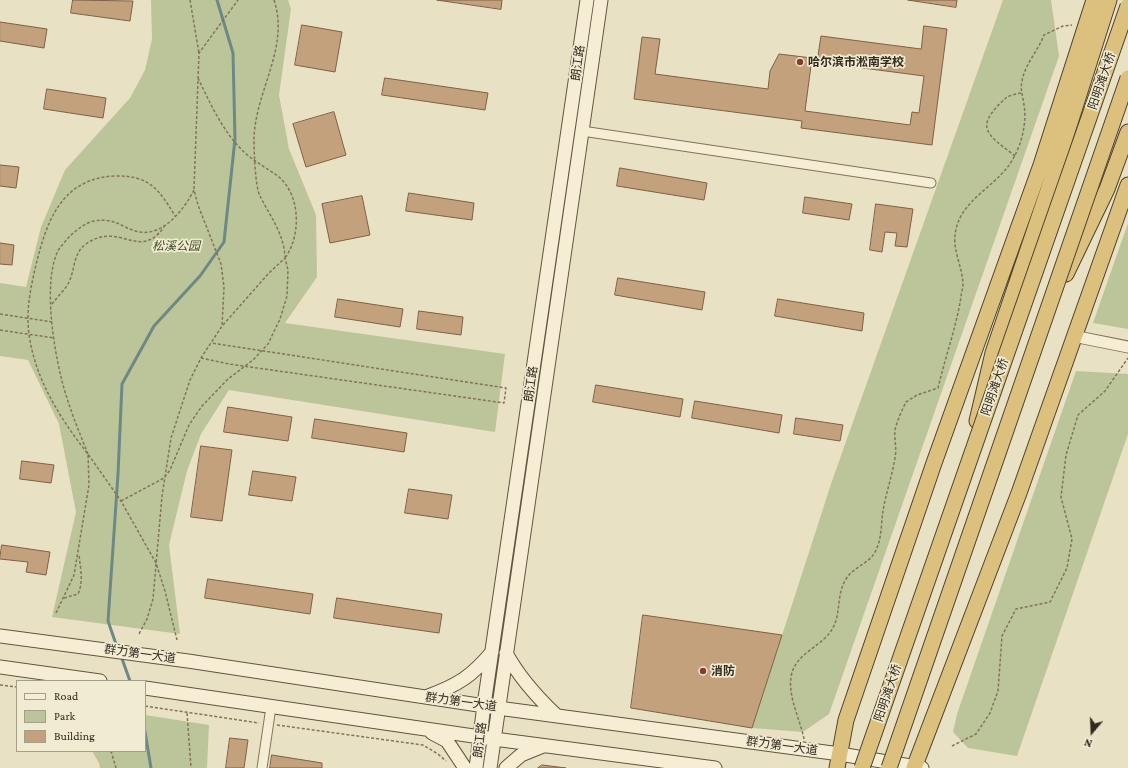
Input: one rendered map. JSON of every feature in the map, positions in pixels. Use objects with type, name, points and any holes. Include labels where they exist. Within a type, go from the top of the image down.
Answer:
[{"type":"highway","points":[[838,761],[846,720],[934,463],[1041,165],[1094,0]]},
{"type":"highway","points":[[965,474],[993,353],[1055,170],[1109,0]]},
{"type":"highway","name":"阳明滩大桥","points":[[862,768],[1128,6]]},
{"type":"highway","name":"阳明滩大桥","points":[[889,768],[1042,322],[1128,78]]},
{"type":"highway","points":[[1042,322],[1107,189],[1128,132]]},
{"type":"highway","points":[[917,768],[1019,493],[1074,333],[1128,185]]},
{"type":"main road","name":"朗江路","points":[[476,768],[587,0]]},
{"type":"main road","name":"朗江路","points":[[490,768],[601,0]]},
{"type":"main road","name":"群力第一大道","points":[[0,636],[188,660],[498,708],[807,750],[838,761],[917,768]]},
{"type":"main road","points":[[425,697],[452,688],[477,670],[492,652]]},
{"type":"main road","points":[[506,653],[516,671],[540,700],[556,715]]},
{"type":"main road","points":[[0,667],[91,680]]},
{"type":"main road","points":[[146,688],[542,746],[715,768]]},
{"type":"main road","points":[[424,729],[447,741],[465,768]]},
{"type":"main road","points":[[506,768],[521,755],[542,746]]},
{"type":"street","points":[[582,131],[931,183]]},
{"type":"street","points":[[1074,333],[1128,341]]},
{"type":"street","points":[[1074,333],[1128,346]]},
{"type":"street","points":[[262,768],[271,707]]},
{"type":"path","points":[[190,0],[199,53],[194,190],[198,205],[221,264],[224,287],[222,326]]},
{"type":"path","points":[[199,53],[238,0]]},
{"type":"path","points":[[121,501],[164,478],[170,470],[189,424],[202,406],[228,379],[246,366],[261,352],[272,334],[287,296],[288,270],[282,239],[257,187],[254,139],[256,114],[275,56],[279,33],[278,12],[274,0]]},
{"type":"path","points":[[807,750],[800,720],[794,706],[791,677],[795,665],[803,654],[815,648],[833,630],[838,618],[840,590],[846,578],[854,570],[868,561],[876,550],[884,504],[896,456],[896,430],[901,412],[906,402],[917,395],[938,388],[958,316],[963,285],[954,235],[960,217],[969,204],[1009,167],[1015,156],[1019,146],[1025,119],[1024,104],[1021,93],[1022,80],[1032,56],[1040,47],[1044,35],[1063,26],[1086,24]]},
{"type":"path","points":[[139,634],[153,599],[164,478],[171,438],[183,397],[202,358],[222,326],[269,273],[285,258],[292,248],[296,230],[292,196],[279,178],[242,150],[223,126],[198,78]]},
{"type":"path","points":[[1015,156],[992,136],[987,130],[986,122],[1007,97],[1021,93]]},
{"type":"path","points":[[175,217],[163,195],[153,186],[144,181],[131,177],[105,177],[81,184],[61,202],[48,224],[29,297],[28,318],[34,363],[44,387],[69,430],[121,501],[156,563],[165,590],[177,640]]},
{"type":"path","points":[[52,304],[69,283],[75,262],[84,245],[105,235],[113,235],[144,242],[157,236],[187,204],[194,190]]},
{"type":"path","points":[[56,613],[72,582],[89,485],[88,454],[65,393],[54,338],[52,322],[52,277],[59,249],[65,241],[84,225],[93,222],[112,221],[142,233],[164,227]]},
{"type":"path","points":[[0,314],[52,322]]},
{"type":"path","points":[[0,330],[54,338]]},
{"type":"path","points":[[202,358],[246,366],[504,402],[506,388],[261,352],[211,343]]},
{"type":"path","points":[[952,746],[976,734],[990,713],[998,691],[1002,636],[1016,609],[1050,602],[1067,568],[1072,538],[1061,498],[1066,455],[1078,415],[1105,391],[1128,358]]},
{"type":"path","points":[[64,598],[78,594],[80,589],[81,573],[78,552]]},
{"type":"path","points":[[0,685],[16,687]]},
{"type":"path","points":[[146,706],[423,745],[438,754],[447,763]]},
{"type":"path","points":[[187,713],[191,768]]},
{"type":"path","points":[[112,752],[116,768]]},
{"type":"green space","name":"松溪公园","points":[[151,0],[288,0],[291,9],[279,95],[289,149],[316,215],[317,277],[285,323],[505,354],[495,432],[229,390],[201,434],[187,471],[169,545],[180,634],[52,617],[76,512],[59,424],[28,360],[0,356],[0,283],[26,287],[41,227],[65,170],[130,98],[145,70],[152,39]]},
{"type":"green space","points":[[1003,0],[1051,0],[1059,56],[829,714],[803,732],[752,728],[832,481]]},
{"type":"green space","points":[[1128,223],[1128,329],[1093,323]]},
{"type":"green space","points":[[1076,371],[1128,374],[1128,434],[1017,756],[968,748],[953,732],[957,714]]},
{"type":"green space","points":[[146,715],[209,725],[207,768],[100,768],[93,752],[146,752]]},
{"type":"building","points":[[73,0],[133,1],[130,21],[71,13]]},
{"type":"building","points":[[437,0],[502,0],[501,9]]},
{"type":"building","points":[[908,0],[957,0],[956,7]]},
{"type":"building","points":[[0,22],[47,29],[44,48],[0,41]]},
{"type":"building","points":[[302,25],[342,32],[335,72],[295,65]]},
{"type":"building","points":[[924,26],[947,29],[932,145],[801,128],[802,121],[634,99],[642,37],[660,39],[655,74],[768,89],[770,71],[779,54],[812,58],[805,111],[910,125],[912,112],[919,113],[924,76],[817,62],[821,36],[921,49]]},
{"type":"building","points":[[385,78],[488,93],[485,110],[382,95]]},
{"type":"building","points":[[47,89],[106,98],[103,118],[44,109]]},
{"type":"building","points":[[334,112],[346,155],[306,167],[293,124]]},
{"type":"building","points":[[0,165],[19,167],[16,188],[0,186]]},
{"type":"building","points":[[620,168],[707,183],[704,200],[617,186]]},
{"type":"building","points":[[409,193],[474,203],[472,220],[406,211]]},
{"type":"building","points":[[362,196],[370,235],[330,243],[322,204]]},
{"type":"building","points":[[805,197],[852,204],[849,220],[803,213]]},
{"type":"building","points":[[876,204],[913,209],[907,247],[895,246],[897,233],[885,232],[882,252],[870,250]]},
{"type":"building","points":[[0,243],[14,245],[12,265],[0,264]]},
{"type":"building","points":[[618,278],[705,292],[702,310],[615,295]]},
{"type":"building","points":[[338,299],[403,309],[400,327],[335,317]]},
{"type":"building","points":[[778,299],[864,313],[862,331],[775,316]]},
{"type":"building","points":[[419,311],[463,317],[461,335],[417,329]]},
{"type":"building","points":[[596,385],[683,399],[680,417],[593,402]]},
{"type":"building","points":[[695,401],[782,415],[779,433],[692,418]]},
{"type":"building","points":[[228,407],[292,417],[288,441],[224,432]]},
{"type":"building","points":[[796,418],[843,425],[840,441],[794,434]]},
{"type":"building","points":[[315,419],[407,433],[404,452],[312,438]]},
{"type":"building","points":[[201,446],[232,450],[222,521],[191,517]]},
{"type":"building","points":[[22,461],[54,465],[51,483],[20,479]]},
{"type":"building","points":[[253,471],[296,477],[292,501],[249,495]]},
{"type":"building","points":[[409,489],[452,495],[448,519],[405,513]]},
{"type":"building","points":[[2,545],[50,552],[46,575],[26,572],[28,562],[0,559]]},
{"type":"building","points":[[208,579],[313,594],[310,614],[205,598]]},
{"type":"building","points":[[337,598],[442,614],[439,633],[334,618]]},
{"type":"building","name":"消防","points":[[643,615],[782,635],[752,728],[631,708]]},
{"type":"building","points":[[230,738],[248,740],[244,768],[226,768]]},
{"type":"building","points":[[272,755],[322,763],[322,768],[270,768]]},
{"type":"building","points":[[542,765],[566,768],[538,768]]},
{"type":"waterway","points":[[117,647],[108,621],[118,474],[122,384],[154,326],[200,276],[224,242],[235,139],[233,53],[217,0]]},
{"type":"waterway","points":[[121,656],[130,680]]},
{"type":"waterway","points":[[146,738],[151,768]]},
{"type":"place","name":"哈尔滨市淞南学校","points":[[800,62]]},
{"type":"place","name":"消防","points":[[703,671]]}]
